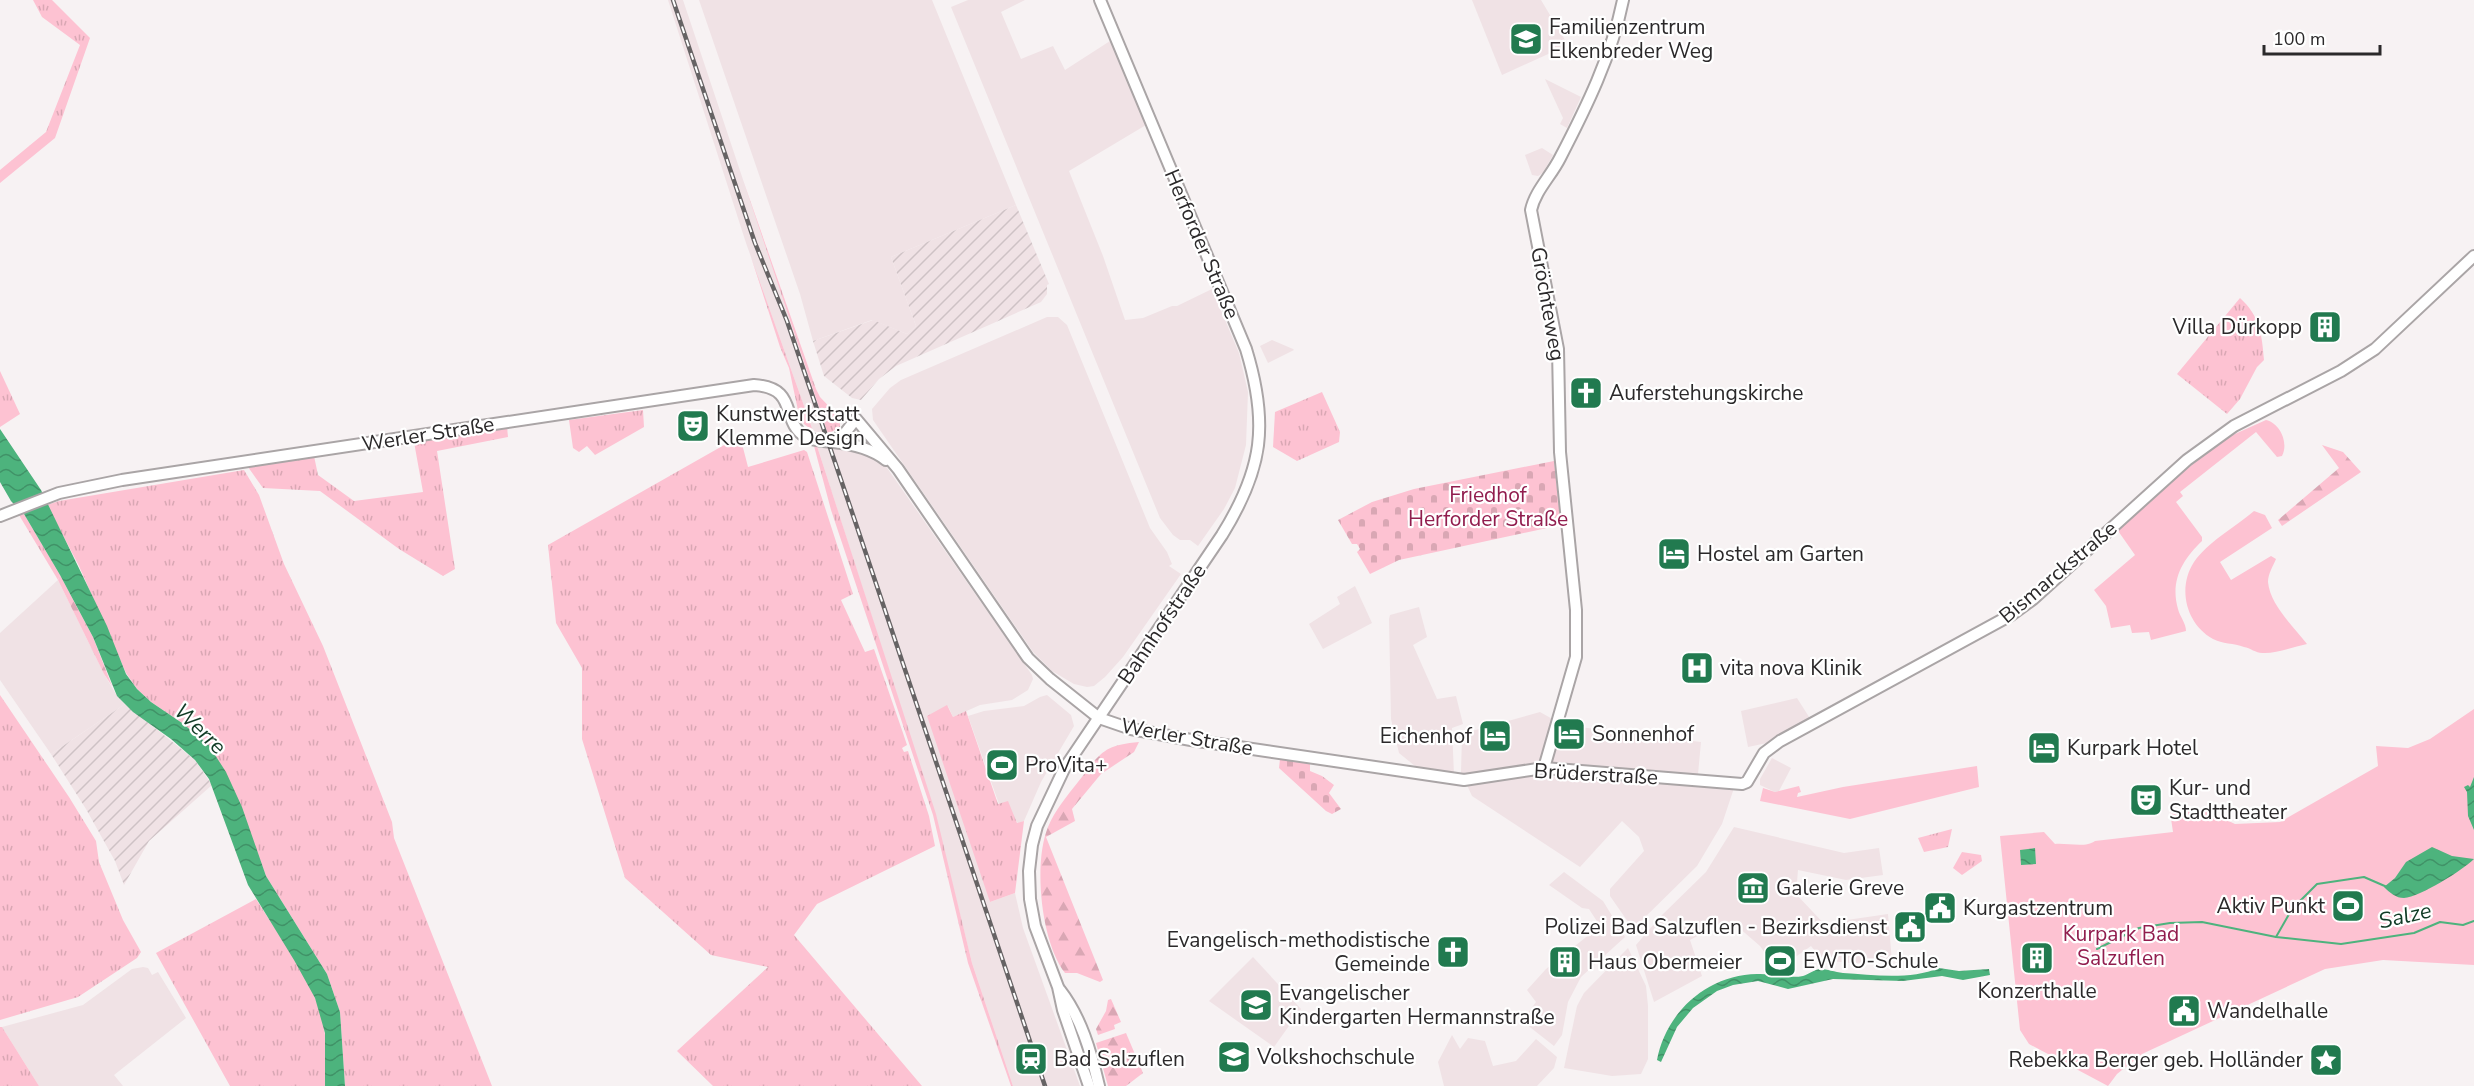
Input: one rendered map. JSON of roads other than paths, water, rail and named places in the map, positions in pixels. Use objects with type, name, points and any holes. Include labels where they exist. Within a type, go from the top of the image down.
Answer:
[{"type":"main road","name":"Herforder Straße","points":[[1100,0],[1246,349],[1255,377],[1259,408],[1258,447],[1254,474],[1245,496]]},
{"type":"main road","name":"Gröchteweg","points":[[1544,768],[1576,657],[1576,610],[1560,452],[1558,349],[1531,210],[1533,202],[1560,160],[1608,56],[1617,30],[1623,0]]},
{"type":"main road","name":"Bismarckstraße","points":[[1742,784],[1746,782],[1764,753],[1780,741],[2011,615],[2032,599],[2187,460],[2234,426],[2276,406],[2376,349],[2474,256]]},
{"type":"main road","name":"Werler Straße","points":[[0,516],[59,493],[122,480],[754,385],[765,386],[778,392],[786,403],[795,426],[806,436],[867,448],[879,454],[898,470]]},
{"type":"main road","name":"Werler Straße","points":[[832,442],[845,433],[856,419],[868,431],[898,470],[1028,658],[1050,679],[1099,718],[1124,727],[1191,740],[1416,773]]},
{"type":"main road","name":"Bahnhofstraße","points":[[1089,1086],[1063,1010],[1058,987],[1035,926],[1030,899],[1029,871],[1037,825],[1057,782],[1222,535],[1245,496]]},
{"type":"main road","name":"Brüderstraße","points":[[1416,773],[1464,780],[1544,768],[1742,784]]},
{"type":"main road","name":"Bahnhofstraße","points":[[1058,987],[1072,1006],[1099,1086]]},
{"type":"water","points":[[0,429],[41,490],[107,626],[126,674],[151,702],[208,744],[226,772],[242,807],[266,876],[327,974],[340,1012],[345,1086],[325,1086],[325,1033],[315,998],[248,885],[209,779],[195,760],[171,739],[133,712],[117,696],[93,637],[60,575],[24,514],[11,501],[0,482]]},
{"type":"water","points":[[2474,777],[2474,830],[2468,816],[2467,792],[2464,787],[2468,785],[2470,787]]},
{"type":"water","points":[[2432,847],[2452,856],[2474,859],[2441,882],[2411,896],[2398,897],[2384,887],[2395,878],[2406,862]]},
{"type":"water","points":[[2035,848],[2036,864],[2021,865],[2020,850]]},
{"type":"water","points":[[1939,968],[1959,971],[1989,969],[1990,975],[1963,980],[1942,976],[1903,981],[1833,979],[1788,989],[1758,981],[1733,985],[1717,991],[1693,1008],[1677,1027],[1661,1062],[1657,1060],[1669,1026],[1679,1012],[1692,999],[1722,981],[1757,974],[1798,977],[1820,969],[1892,976],[1928,972]]},
{"type":"waterway","points":[[2276,937],[2292,909],[2317,884],[2364,877],[2387,887]]},
{"type":"waterway","name":"Salze","points":[[2097,949],[2139,928],[2170,923],[2202,922],[2276,937],[2341,944],[2414,933],[2440,922],[2463,925],[2474,921]]},
{"type":"railway","points":[[673,0],[755,243],[787,321],[1045,1086]]},
{"type":"place","name":"Familienzentrum Elkenbreder Weg","points":[[1526,39]]},
{"type":"place","name":"Villa Dürkopp","points":[[2325,327]]},
{"type":"place","name":"Auferstehungskirche","points":[[1586,393]]},
{"type":"place","name":"Kunstwerkstatt Klemme Design","points":[[693,426]]},
{"type":"place","name":"Hostel am Garten","points":[[1674,554]]},
{"type":"place","name":"vita nova Klinik","points":[[1697,668]]},
{"type":"place","name":"Sonnenhof","points":[[1569,734]]},
{"type":"place","name":"Eichenhof","points":[[1495,736]]},
{"type":"place","name":"Kurpark Hotel","points":[[2044,748]]},
{"type":"place","name":"ProVita+","points":[[1002,765]]},
{"type":"place","name":"Kur- und Stadttheater","points":[[2146,800]]},
{"type":"place","name":"Galerie Greve","points":[[1753,888]]},
{"type":"place","name":"Aktiv Punkt","points":[[2348,906]]},
{"type":"place","name":"Kurgastzentrum","points":[[1940,908]]},
{"type":"place","name":"Polizei Bad Salzuflen - Bezirksdienst","points":[[1910,927]]},
{"type":"place","name":"Evangelisch-methodistische Gemeinde","points":[[1453,952]]},
{"type":"place","name":"Konzerthalle","points":[[2037,958]]},
{"type":"place","name":"EWTO-Schule","points":[[1780,961]]},
{"type":"place","name":"Haus Obermeier","points":[[1565,962]]},
{"type":"place","name":"Evangelischer Kindergarten Hermannstraße","points":[[1256,1005]]},
{"type":"place","name":"Wandelhalle","points":[[2184,1011]]},
{"type":"place","name":"Volkshochschule","points":[[1234,1057]]},
{"type":"place","name":"Bad Salzuflen","points":[[1031,1059]]},
{"type":"place","name":"Rebekka Berger geb. Holländer","points":[[2326,1060]]},
{"type":"park label","name":"Friedhof Herforder Straße","points":[[1488,507]]},
{"type":"park label","name":"Kurpark Bad Salzuflen","points":[[2121,946]]},
{"type":"water label","name":"Werre","points":[[200,729]]}]
